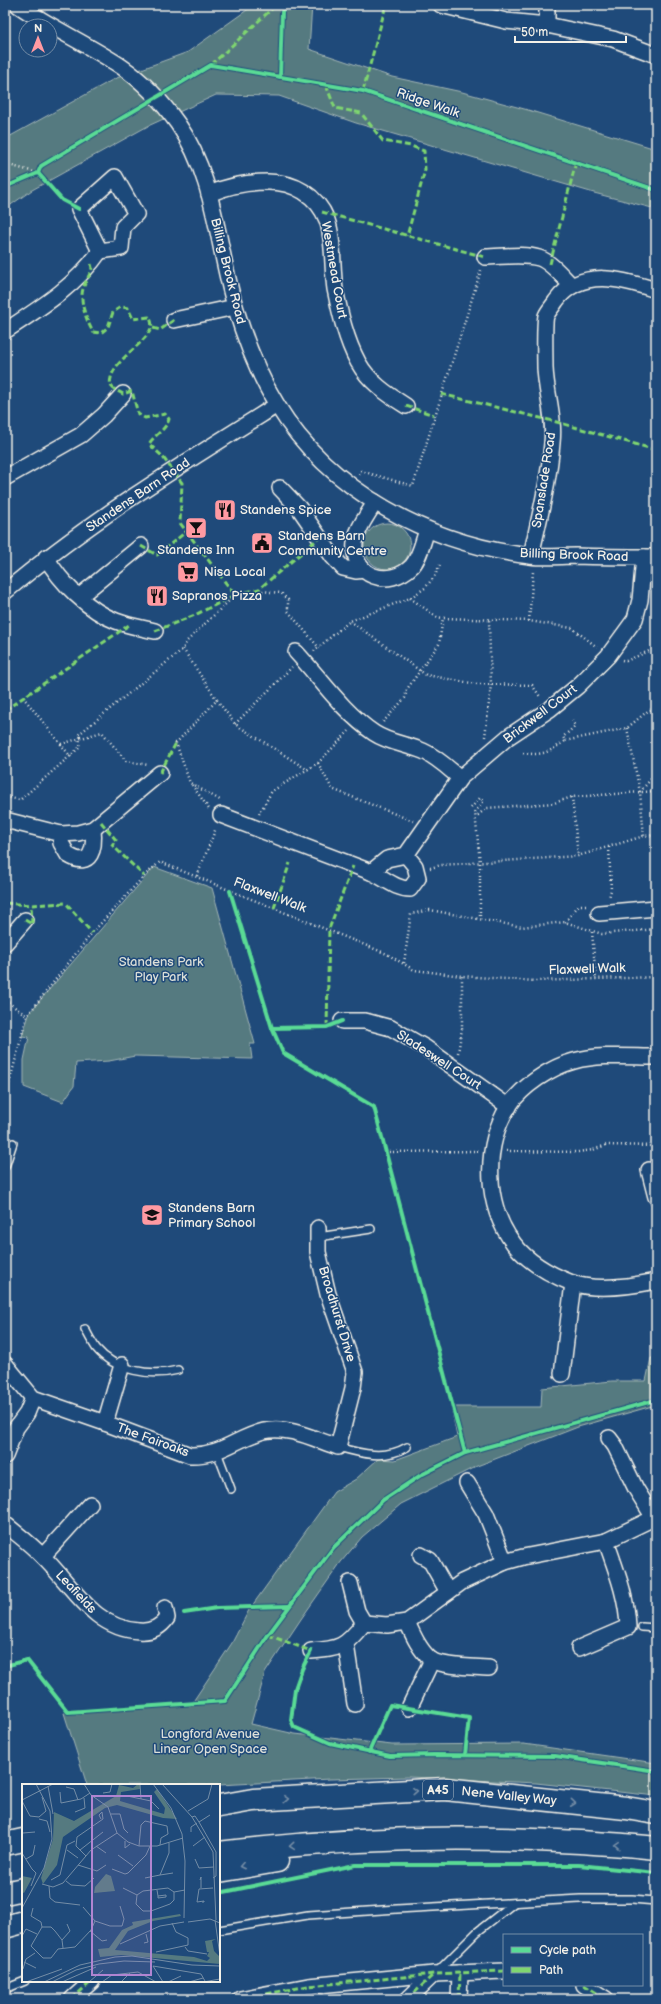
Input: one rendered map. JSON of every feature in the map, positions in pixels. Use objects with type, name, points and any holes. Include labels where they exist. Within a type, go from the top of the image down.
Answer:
[{"type":"highway","name":"Nene Valley Way","points":[[220,1805],[253,1800],[445,1789],[656,1813]]},
{"type":"highway","points":[[5,1830],[22,1828]]},
{"type":"highway","points":[[220,1853],[359,1840],[460,1838],[532,1839],[656,1848]]},
{"type":"highway","points":[[220,1871],[263,1862],[532,1839]]},
{"type":"highway","points":[[5,1844],[22,1840]]},
{"type":"highway","points":[[5,1893],[22,1889]]},
{"type":"highway","points":[[5,1927],[22,1922]]},
{"type":"street","name":"Billing Brook Road","points":[[18,5],[36,18],[123,68],[143,84],[177,123],[191,145],[209,194],[235,307],[252,357],[277,405],[298,434],[323,461],[375,502],[427,530],[476,546],[531,556],[650,557]]},
{"type":"street","points":[[442,5],[506,21],[547,25],[613,39],[656,55]]},
{"type":"street","points":[[547,5],[547,25]]},
{"type":"street","points":[[115,177],[136,214],[123,227],[121,248],[100,250],[79,208],[115,177]]},
{"type":"street","name":"Westmead Court","points":[[209,194],[226,186],[240,183],[280,182],[294,186],[306,193],[316,202],[327,221],[335,289],[349,339],[358,362],[378,388],[406,406]]},
{"type":"street","points":[[5,331],[57,297],[91,264],[100,250]]},
{"type":"street","points":[[485,257],[528,256],[539,258],[550,264],[572,286]]},
{"type":"street","name":"Spanslade Road","points":[[531,556],[552,443],[553,421],[545,368],[546,316],[562,294],[572,286],[591,278],[607,278],[656,290]]},
{"type":"street","points":[[174,320],[235,307]]},
{"type":"street","points":[[5,478],[81,435],[104,415],[122,394]]},
{"type":"street","name":"Standens Barn Road","points":[[5,592],[46,557],[188,461],[277,405]]},
{"type":"street","points":[[280,488],[299,508],[333,557],[343,568],[356,571],[364,570]]},
{"type":"street","points":[[375,502],[358,532],[355,543],[355,555],[364,570],[375,578],[388,579],[404,572],[413,565],[418,556],[427,530]]},
{"type":"street","points":[[80,596],[141,546]]},
{"type":"street","points":[[46,557],[56,574],[97,611],[116,621],[155,631]]},
{"type":"street","name":"Brickwell Court","points":[[406,855],[460,778],[490,751],[550,709],[578,686],[608,656],[635,619],[650,557]]},
{"type":"street","points":[[299,655],[359,721],[374,733],[387,740],[422,751],[439,761],[460,778]]},
{"type":"street","points":[[5,820],[61,834],[78,833],[92,829],[157,769]]},
{"type":"street","points":[[220,818],[371,872],[402,889],[410,889],[418,878],[415,866],[406,855],[386,859],[371,872]]},
{"type":"street","points":[[61,834],[61,843],[68,856],[72,858],[84,859],[93,852],[94,847],[92,829]]},
{"type":"street","points":[[599,907],[656,908]]},
{"type":"street","points":[[5,943],[25,920]]},
{"type":"street","name":"Sladeswell Court","points":[[342,1021],[365,1021],[391,1028],[426,1048],[508,1107]]},
{"type":"street","points":[[656,1057],[594,1058],[574,1061],[539,1078],[508,1107],[498,1131],[492,1151],[490,1166],[495,1210],[514,1244],[540,1267],[573,1283],[602,1287],[630,1286],[656,1282]]},
{"type":"street","points":[[649,1170],[656,1197]]},
{"type":"street","name":"Broadhurst Drive","points":[[318,1233],[318,1252],[328,1294],[355,1372],[354,1388],[338,1447]]},
{"type":"street","points":[[562,1374],[573,1283]]},
{"type":"street","points":[[5,1364],[33,1398],[27,1413],[16,1428],[5,1456]]},
{"type":"street","name":"The Fairoaks","points":[[105,1423],[122,1365]]},
{"type":"street","name":"The Fairoaks","points":[[33,1398],[190,1455],[202,1455],[217,1452],[249,1436],[265,1431],[280,1430],[338,1447]]},
{"type":"street","points":[[364,1623],[387,1625],[406,1622],[462,1582],[505,1562],[523,1557],[606,1542],[655,1518],[636,1489],[615,1446],[609,1438]]},
{"type":"street","points":[[467,1483],[486,1514],[505,1562]]},
{"type":"street","points":[[43,1556],[90,1504]]},
{"type":"street","name":"Leafields","points":[[5,1524],[43,1556],[89,1609],[108,1623],[126,1631],[145,1632],[161,1627],[167,1618],[165,1608]]},
{"type":"street","points":[[579,1648],[642,1628],[627,1611],[622,1587],[606,1542]]},
{"type":"street","points":[[421,1555],[430,1560],[448,1592]]},
{"type":"street","points":[[350,1583],[357,1611],[364,1623]]},
{"type":"street","points":[[406,1622],[422,1650],[432,1660],[457,1666],[489,1668]]},
{"type":"street","points":[[311,1651],[331,1650],[346,1644],[364,1623]]},
{"type":"street","points":[[346,1644],[355,1704]]},
{"type":"street","points":[[409,1708],[432,1660]]},
{"type":"street","points":[[240,1999],[308,1986],[434,1974],[503,1971]]},
{"type":"street","points":[[460,1973],[460,1999]]},
{"type":"street","points":[[408,1999],[434,1974]]},
{"type":"street","points":[[72,1999],[91,1982]]},
{"type":"street","points":[[586,1986],[606,1999]]},
{"type":"lane","points":[[5,1167],[13,1143]]},
{"type":"lane","points":[[318,1233],[371,1229]]},
{"type":"lane","points":[[85,1329],[96,1348],[106,1357],[122,1365],[145,1373],[164,1374],[178,1370]]},
{"type":"lane","points":[[338,1447],[356,1452],[386,1456],[407,1447]]},
{"type":"lane","points":[[217,1452],[231,1489]]},
{"type":"lane","points":[[220,1930],[308,1915],[580,1899],[632,1899],[656,1901]]},
{"type":"lane","points":[[434,1974],[477,1932],[514,1903]]},
{"type":"lane","points":[[5,1989],[22,1982]]},
{"type":"path","points":[[5,164],[38,173],[43,178]]},
{"type":"path","points":[[32,176],[38,173],[41,166]]},
{"type":"path","points":[[356,478],[361,471],[413,486],[485,257]]},
{"type":"path","points":[[235,724],[299,655],[319,648],[350,621],[410,598],[425,588],[434,577],[440,565]]},
{"type":"path","points":[[529,621],[533,572]]},
{"type":"path","points":[[259,589],[261,591],[281,593],[288,600],[288,611],[319,648]]},
{"type":"path","points":[[5,801],[6,798],[20,800],[71,757],[79,748],[80,737],[78,734],[183,649],[187,641],[235,595]]},
{"type":"path","points":[[410,598],[437,617],[529,621],[572,628],[608,656],[626,661],[656,648]]},
{"type":"path","points":[[374,733],[405,698],[407,689],[418,671],[439,644],[443,618]]},
{"type":"path","points":[[489,620],[491,685],[489,709],[484,736],[490,751]]},
{"type":"path","points":[[350,621],[426,676],[491,685],[532,685],[550,709]]},
{"type":"path","points":[[183,649],[235,724],[308,770]]},
{"type":"path","points":[[23,697],[71,757]]},
{"type":"path","points":[[217,700],[176,743],[190,783],[220,818]]},
{"type":"path","points":[[523,753],[538,755],[548,752],[565,741],[627,728],[650,710],[656,709]]},
{"type":"path","points":[[565,741],[563,737],[575,726],[572,720]]},
{"type":"path","points":[[253,816],[260,813],[272,791],[318,763],[359,721]]},
{"type":"path","points":[[627,728],[640,792],[644,836]]},
{"type":"path","points":[[61,744],[80,737],[102,732],[126,761],[157,769]]},
{"type":"path","points":[[318,763],[332,789],[426,827]]},
{"type":"path","points":[[640,792],[656,773]]},
{"type":"path","points":[[190,783],[226,804],[197,876]]},
{"type":"path","points":[[475,812],[478,815],[487,808],[554,803],[572,797],[656,791]]},
{"type":"path","points":[[572,797],[578,856]]},
{"type":"path","points":[[471,808],[480,798],[484,801],[475,812],[480,863],[480,919]]},
{"type":"path","points":[[416,872],[441,865],[578,856],[644,836],[656,835]]},
{"type":"path","points":[[565,922],[579,905],[599,907],[610,897],[609,847]]},
{"type":"path","points":[[230,891],[232,899]]},
{"type":"path","points":[[404,963],[411,914],[430,910],[522,927],[565,922],[602,934],[656,929]]},
{"type":"path","points":[[592,932],[596,980]]},
{"type":"path","points":[[455,1069],[462,1029],[462,976]]},
{"type":"path","points":[[5,1000],[27,1016]]},
{"type":"path","points":[[383,1144],[387,1159]]},
{"type":"path","points":[[385,1152],[578,1152],[593,1150],[606,1145],[656,1146]]},
{"type":"green space","points":[[254,5],[312,5],[309,49],[392,77],[462,92],[528,110],[656,149],[656,209],[594,193],[356,123],[279,96],[216,95],[148,126],[32,190],[5,209],[5,139],[114,79],[188,52]]},
{"type":"green space","points":[[392,523],[404,529],[409,537],[409,555],[404,563],[396,568],[382,569],[370,563],[365,555],[364,541],[370,529],[378,524]]},
{"type":"green space","name":"Standens Park Play Park","points":[[154,867],[212,888],[255,1044],[250,1044],[252,1059],[135,1056],[109,1061],[76,1063],[74,1086],[63,1102],[24,1087],[24,1060],[29,1037],[22,1036],[30,1012]]},
{"type":"green space","name":"Longford Avenue Linear Open Space","points":[[651,1358],[656,1358],[656,1405],[578,1427],[477,1466],[401,1504],[362,1537],[341,1562],[265,1673],[251,1724],[295,1734],[392,1745],[524,1744],[656,1763],[656,1796],[536,1783],[409,1777],[330,1779],[220,1785],[87,1784],[64,1713],[192,1703],[232,1643],[249,1610],[334,1492],[356,1479],[378,1459],[395,1460],[457,1437],[451,1407],[541,1407],[542,1388],[612,1381],[646,1381]]},
{"type":"marked path","points":[[211,65],[276,5]]},
{"type":"marked path","points":[[363,91],[386,5]]},
{"type":"marked path","points":[[326,85],[335,108],[361,113],[383,141],[411,146],[424,151],[425,170],[407,236]]},
{"type":"marked path","points":[[550,264],[576,162]]},
{"type":"marked path","points":[[322,212],[485,257]]},
{"type":"marked path","points":[[91,264],[92,268],[83,289],[82,299],[86,317],[93,332],[101,333],[108,327],[113,312],[121,307],[128,308],[133,319],[149,317],[152,324],[150,331],[121,361],[115,369],[110,383],[114,389],[123,394],[132,391],[138,414],[145,418],[165,414],[169,419],[168,423],[149,444],[162,456],[182,483],[180,523],[235,595]]},
{"type":"marked path","points":[[153,328],[160,330],[174,320]]},
{"type":"marked path","points":[[441,394],[553,421],[656,450]]},
{"type":"marked path","points":[[406,406],[434,415]]},
{"type":"marked path","points":[[141,546],[157,555],[187,531]]},
{"type":"marked path","points":[[155,631],[195,615],[235,595],[259,589],[320,537]]},
{"type":"marked path","points":[[5,710],[129,625]]},
{"type":"marked path","points":[[160,773],[176,743]]},
{"type":"marked path","points":[[101,822],[116,840],[112,845],[144,876]]},
{"type":"marked path","points":[[274,908],[290,863]]},
{"type":"marked path","points":[[327,1027],[329,929],[353,866]]},
{"type":"marked path","points":[[5,903],[31,905],[66,903],[92,933]]},
{"type":"marked path","points":[[25,920],[32,924],[31,905]]},
{"type":"marked path","points":[[5,1071],[12,1074]]},
{"type":"marked path","points":[[268,1635],[311,1651]]},
{"type":"marked path","points":[[240,1999],[308,1986],[434,1974],[503,1971]]},
{"type":"marked path","points":[[459,1999],[460,1973]]},
{"type":"marked path","points":[[408,1999],[434,1974]]},
{"type":"marked path","points":[[72,1999],[91,1982]]},
{"type":"marked path","points":[[586,1986],[606,1999]]},
{"type":"cycle path","points":[[280,77],[282,12],[284,5]]},
{"type":"cycle path","name":"Ridge Walk","points":[[5,187],[38,173],[41,166],[211,65],[363,91],[656,190]]},
{"type":"cycle path","points":[[38,173],[62,200],[79,209]]},
{"type":"cycle path","name":"Flaxwell Walk","points":[[230,891],[272,1028],[283,1053],[374,1107],[465,1453]]},
{"type":"cycle path","points":[[272,1028],[327,1027],[342,1021]]},
{"type":"cycle path","points":[[5,1666],[27,1660],[68,1712],[225,1701],[268,1635],[333,1548],[383,1500],[421,1475],[465,1453],[656,1400]]},
{"type":"cycle path","points":[[184,1613],[217,1608],[289,1606]]},
{"type":"cycle path","points":[[311,1651],[302,1669],[295,1689],[291,1720],[294,1727],[330,1743],[390,1756],[555,1756],[656,1771]]},
{"type":"cycle path","points":[[369,1752],[390,1705],[469,1718],[465,1755]]},
{"type":"cycle path","points":[[220,1893],[355,1865],[579,1865],[656,1873]]},
{"type":"place","name":"Standens Spice","points":[[225,510]]},
{"type":"place","name":"Standens Inn","points":[[196,528]]},
{"type":"place","name":"Standens Barn Community Centre","points":[[262,543]]},
{"type":"place","name":"Nisa Local","points":[[188,572]]},
{"type":"place","name":"Sapranos Pizza","points":[[157,596]]},
{"type":"place","name":"Standens Barn Primary School","points":[[152,1215]]}]
